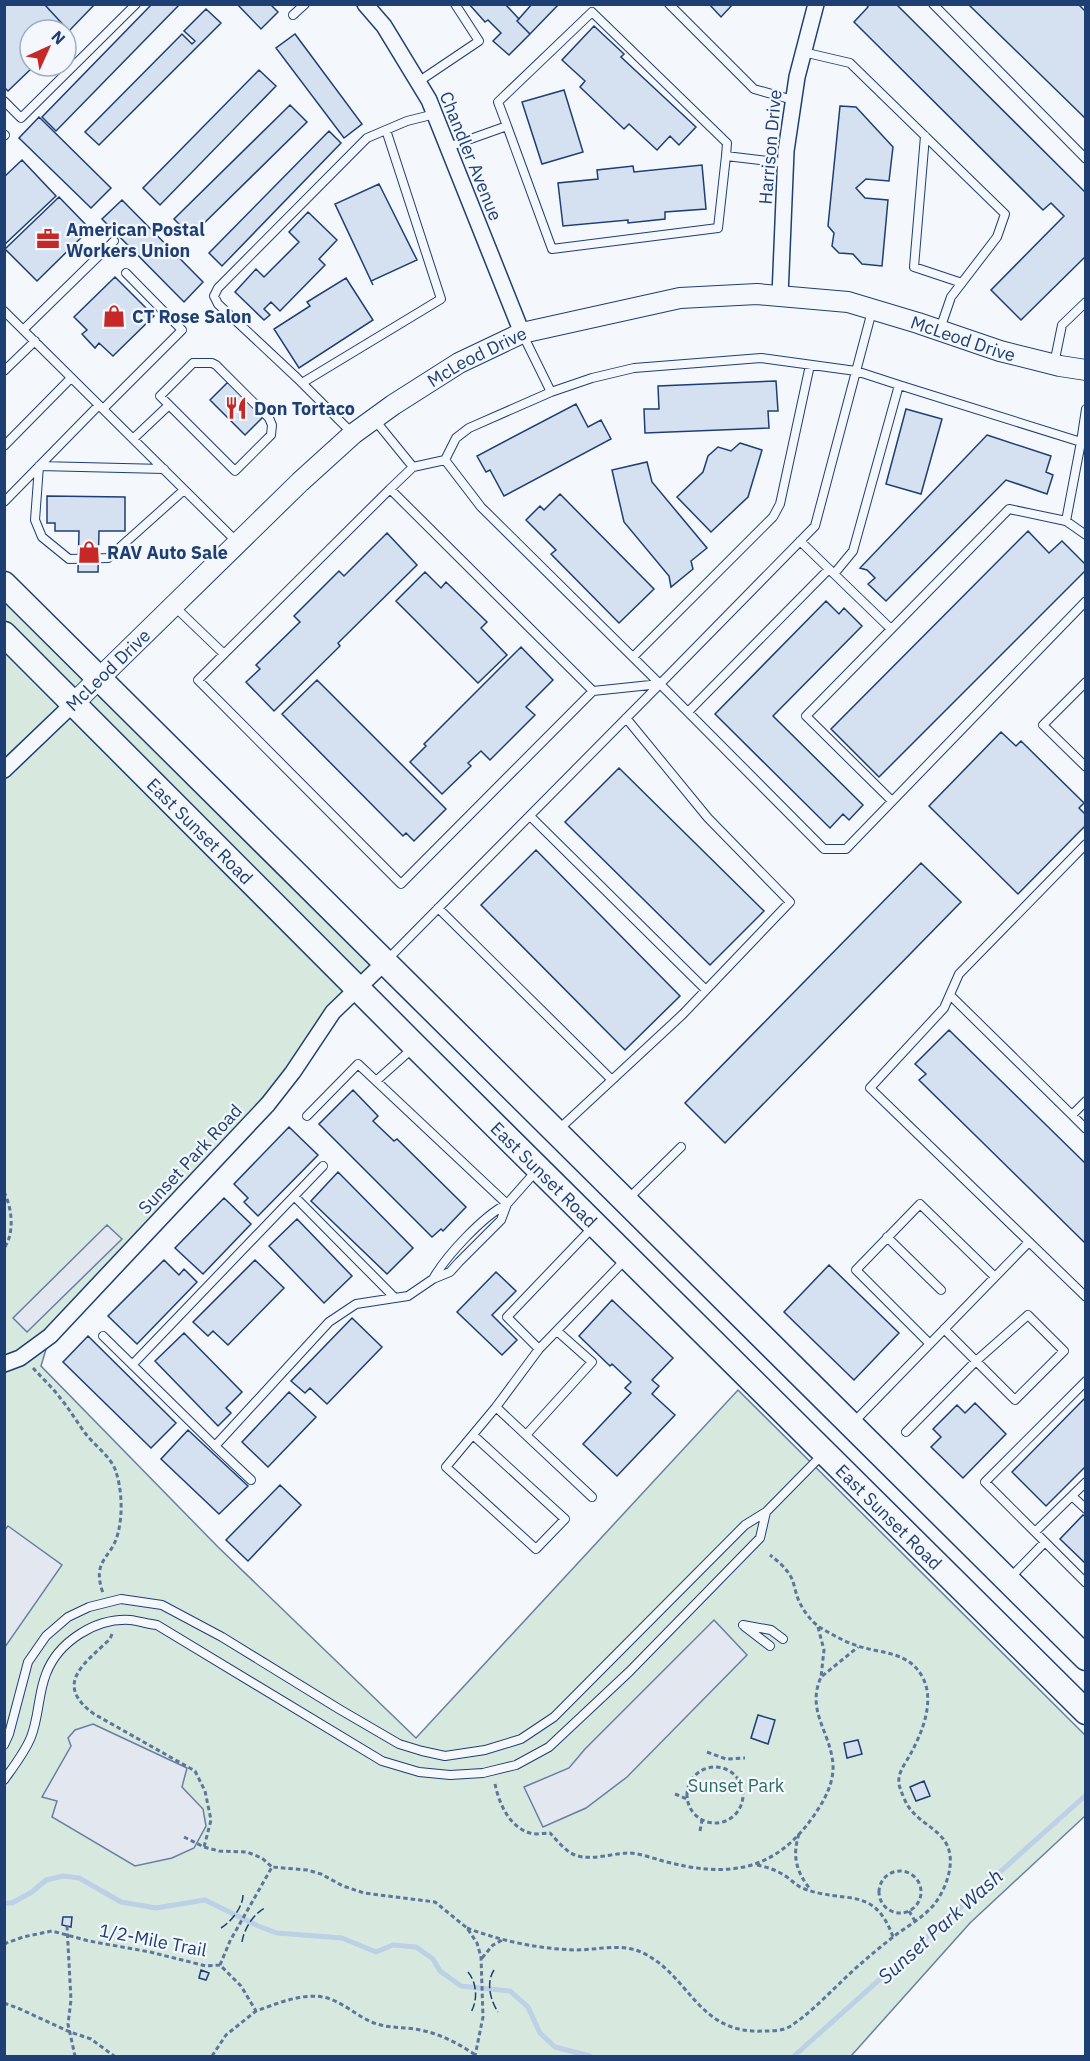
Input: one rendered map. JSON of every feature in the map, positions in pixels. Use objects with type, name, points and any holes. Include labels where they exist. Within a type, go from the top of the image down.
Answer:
[{"type":"main road","name":"East Sunset Road","points":[[4,584],[1086,1658]]},
{"type":"main road","name":"East Sunset Road","points":[[4,634],[538,1169],[1086,1712]]},
{"type":"main road","points":[[824,1453],[851,1425]]},
{"type":"street","name":"Chandler Avenue","points":[[365,4],[384,26],[435,114],[522,333]]},
{"type":"street","name":"Harrison Drive","points":[[780,296],[785,163],[793,100],[816,4]]},
{"type":"street","name":"McLeod Drive","points":[[4,770],[300,482],[353,434],[459,363],[522,333],[680,298],[757,294],[848,302],[1000,351],[1054,365],[1086,370]]},
{"type":"street","name":"Sunset Park Road","points":[[4,1364],[20,1358],[50,1336],[268,1104],[293,1072],[333,1012],[385,962]]},
{"type":"lane","points":[[4,102],[21,118],[136,4]]},
{"type":"lane","points":[[294,15],[304,4]]},
{"type":"lane","points":[[418,82],[479,41],[455,4]]},
{"type":"lane","points":[[669,4],[754,89],[793,100]]},
{"type":"lane","points":[[933,4],[1086,159]]},
{"type":"lane","points":[[592,12],[728,143],[726,156],[718,228],[552,249],[498,102],[592,12]]},
{"type":"lane","points":[[803,52],[850,63],[1005,214],[997,237],[951,297],[940,331]]},
{"type":"lane","points":[[353,434],[218,304],[214,296],[218,288],[367,138],[407,121],[435,114]]},
{"type":"lane","points":[[448,147],[507,126]]},
{"type":"lane","points":[[302,383],[441,299],[386,130]]},
{"type":"lane","points":[[925,136],[914,267],[962,283]]},
{"type":"lane","points":[[726,156],[785,163]]},
{"type":"lane","points":[[23,330],[114,241]]},
{"type":"lane","points":[[4,502],[182,330],[126,273]]},
{"type":"lane","points":[[1054,365],[1062,325],[1086,302]]},
{"type":"lane","points":[[385,962],[815,526],[872,309]]},
{"type":"lane","points":[[4,311],[238,543]]},
{"type":"lane","points":[[522,333],[551,392]]},
{"type":"lane","points":[[4,371],[35,341]]},
{"type":"lane","points":[[445,460],[456,438],[469,428],[551,392],[592,378],[634,368],[761,358],[856,371],[1083,442]]},
{"type":"lane","points":[[194,363],[212,363],[269,418],[272,425],[271,435],[234,471],[169,405],[160,396],[194,363]]},
{"type":"lane","points":[[633,657],[773,517],[780,504],[810,365]]},
{"type":"lane","points":[[4,446],[71,378]]},
{"type":"lane","points":[[688,712],[853,551],[899,385]]},
{"type":"lane","points":[[133,439],[169,405]]},
{"type":"lane","points":[[1066,521],[1083,442],[1086,410]]},
{"type":"lane","points":[[374,418],[413,467]]},
{"type":"lane","points":[[445,460],[481,507],[824,849],[846,849],[1086,601]]},
{"type":"lane","points":[[445,460],[413,467],[198,680],[401,884],[593,691],[660,684]]},
{"type":"lane","points":[[39,466],[164,469]]},
{"type":"lane","points":[[39,466],[35,520],[42,537],[69,559],[108,558],[184,490]]},
{"type":"lane","points":[[390,489],[593,691]]},
{"type":"lane","points":[[892,801],[806,716],[1009,510],[1066,521],[1086,535]]},
{"type":"lane","points":[[800,541],[891,629]]},
{"type":"lane","points":[[174,606],[224,654]]},
{"type":"lane","points":[[1083,688],[1043,725],[1086,767]]},
{"type":"lane","points":[[556,1132],[683,1014],[790,902],[708,818],[627,718]]},
{"type":"lane","points":[[530,816],[706,990]]},
{"type":"lane","points":[[1086,844],[959,974],[944,1008],[870,1088],[1086,1297]]},
{"type":"lane","points":[[438,908],[612,1080]]},
{"type":"lane","points":[[950,995],[1086,1129]]},
{"type":"lane","points":[[376,1081],[415,1046]]},
{"type":"lane","points":[[307,1116],[358,1064],[507,1204]]},
{"type":"lane","points":[[1072,1115],[1086,1101]]},
{"type":"lane","points":[[626,1201],[681,1147]]},
{"type":"lane","points":[[133,1364],[322,1166]]},
{"type":"lane","points":[[215,1446],[329,1322],[356,1304],[408,1296],[433,1279],[450,1272],[501,1220],[507,1204],[538,1169]]},
{"type":"lane","points":[[294,1196],[394,1297]]},
{"type":"lane","points":[[433,1279],[441,1265],[493,1211],[507,1204]]},
{"type":"lane","points":[[930,1344],[855,1270],[920,1204],[994,1277]]},
{"type":"lane","points":[[539,1349],[507,1317],[595,1225]]},
{"type":"lane","points":[[479,1226],[487,1234]]},
{"type":"lane","points":[[887,1237],[941,1290]]},
{"type":"lane","points":[[851,1425],[1029,1242]]},
{"type":"lane","points":[[461,1244],[469,1253]]},
{"type":"lane","points":[[473,1435],[565,1519],[536,1549],[446,1467],[496,1407],[539,1349],[628,1258]]},
{"type":"lane","points":[[906,1432],[976,1361],[1028,1315],[1064,1351],[1015,1400],[976,1361],[944,1329]]},
{"type":"lane","points":[[526,1435],[592,1362],[557,1330]]},
{"type":"lane","points":[[103,1336],[251,1480]]},
{"type":"lane","points":[[1086,1381],[984,1482],[1086,1583]]},
{"type":"lane","points":[[496,1407],[592,1497]]},
{"type":"lane","points":[[4,1744],[9,1734],[28,1662],[46,1636],[68,1617],[89,1607],[121,1599],[162,1605],[222,1637],[399,1744],[445,1756],[485,1750],[521,1739],[554,1717],[745,1525],[766,1512],[824,1453]]},
{"type":"lane","points":[[1035,1532],[1086,1482]]},
{"type":"lane","points":[[1072,1496],[1086,1509]]},
{"type":"lane","points":[[4,1780],[19,1760],[32,1735],[46,1672],[58,1652],[77,1635],[101,1624],[129,1620],[157,1625],[382,1761],[419,1772],[450,1775],[483,1773],[516,1765],[549,1747],[628,1672],[760,1538],[766,1512]]},
{"type":"lane","points":[[1008,1580],[1045,1542]]},
{"type":"lane","points":[[770,1646],[743,1625],[771,1630],[783,1639]]},
{"type":"path","points":[[4,1192],[9,1201],[11,1222],[8,1243],[4,1248]]},
{"type":"path","points":[[467,1928],[537,1947],[623,1948],[640,1951],[660,1964],[698,2005],[713,2017],[725,2025],[752,2032],[782,2030],[788,2027],[816,2006],[937,1900],[947,1879],[950,1852],[937,1831],[914,1815],[906,1803],[899,1778],[925,1719],[928,1702],[926,1686],[915,1667],[906,1660],[895,1654],[858,1647],[818,1626],[801,1605],[790,1576],[770,1555]]},
{"type":"path","points":[[495,1784],[500,1803],[518,1827],[532,1834],[550,1833],[567,1851],[577,1856],[599,1857],[631,1853],[690,1868],[711,1870],[745,1868],[772,1856],[800,1833],[825,1798],[832,1781],[833,1763],[815,1702],[824,1650],[818,1626]]},
{"type":"path","points":[[821,1677],[858,1647]]},
{"type":"path","points":[[707,1752],[726,1759],[745,1758]]},
{"type":"path","points":[[710,1766],[730,1770],[742,1785],[742,1805],[729,1820],[711,1823],[702,1820],[691,1810],[687,1799],[689,1782],[702,1769],[710,1766]]},
{"type":"path","points":[[675,1794],[687,1799]]},
{"type":"path","points":[[699,1831],[702,1820]]},
{"type":"path","points":[[800,1833],[795,1862],[798,1871],[811,1890]]},
{"type":"path","points":[[184,1837],[204,1847],[219,1851],[247,1852],[262,1858],[272,1868],[307,1870],[321,1874],[343,1886],[364,1893],[435,1902],[467,1928],[480,1950],[483,2017],[476,2056],[442,2036],[428,2031],[378,2024],[322,1997],[301,1998],[256,2011],[226,2035],[212,2056]]},
{"type":"path","points":[[755,1864],[767,1867],[803,1888],[822,1894],[851,1897],[869,1903],[880,1910],[893,1937]]},
{"type":"path","points":[[220,1965],[272,1868]]},
{"type":"path","points":[[902,1872],[915,1877],[921,1889],[919,1902],[909,1911],[896,1913],[884,1906],[879,1893],[884,1880],[889,1875],[902,1872]]},
{"type":"path","points":[[880,1910],[884,1906]]},
{"type":"path","points":[[909,1911],[915,1921]]},
{"type":"path","points":[[67,1926],[71,2000],[69,2024],[71,2045],[75,2056]]},
{"type":"path","name":"1/2-Mile Trail","points":[[4,1944],[52,1931],[206,1966],[220,1965],[242,1986],[256,2011]]},
{"type":"path","points":[[482,1969],[483,1957],[493,1945],[504,1939]]},
{"type":"path","points":[[205,1971],[206,1966]]},
{"type":"path","points":[[4,2003],[91,2039],[114,2056]]},
{"type":"green space","name":"Sunset Park","points":[[5,584],[385,962],[329,1011],[293,1072],[50,1336],[41,1366],[218,1547],[416,1738],[738,1390],[1086,1736],[1085,1816],[970,1923],[851,2056],[5,2056]]},
{"type":"shaded area","points":[[107,1225],[122,1239],[27,1332],[13,1318]]},
{"type":"shaded area","points":[[8,1526],[62,1565],[5,1647],[4,1531]]},
{"type":"shaded area","points":[[714,1620],[747,1655],[627,1777],[586,1808],[543,1827],[524,1787],[569,1768],[585,1749]]},
{"type":"shaded area","points":[[93,1724],[187,1768],[182,1787],[203,1809],[206,1826],[194,1848],[172,1858],[135,1866],[52,1817],[57,1801],[42,1797],[71,1746],[68,1738],[75,1730]]},
{"type":"building","points":[[4,4],[44,4],[57,18],[18,18],[18,78],[22,78],[8,91],[4,87]]},
{"type":"building","points":[[44,4],[95,4],[78,22],[78,18],[57,18]]},
{"type":"building","points":[[152,4],[180,4],[56,131],[42,117]]},
{"type":"building","points":[[237,4],[270,4],[278,12],[261,29]]},
{"type":"building","points":[[469,4],[505,4],[530,34],[509,55],[493,41],[501,33],[488,20],[485,22]]},
{"type":"building","points":[[532,4],[559,4],[530,34],[517,21]]},
{"type":"building","points":[[709,4],[733,4],[721,17]]},
{"type":"building","points":[[866,4],[896,4],[1086,193],[1086,256],[1021,320],[991,290],[1064,216],[1051,203],[1043,210],[854,22],[868,7]]},
{"type":"building","points":[[968,4],[1078,4],[1086,12],[1086,119]]},
{"type":"building","points":[[206,9],[221,23],[99,145],[85,132],[182,34],[192,44],[195,41],[184,31]]},
{"type":"building","points":[[594,26],[624,54],[621,57],[696,127],[679,145],[670,136],[657,150],[629,124],[624,129],[580,87],[585,81],[562,60]]},
{"type":"building","points":[[295,34],[362,124],[344,138],[276,48]]},
{"type":"building","points":[[259,70],[276,86],[160,205],[143,188]]},
{"type":"building","points":[[564,90],[583,152],[542,164],[522,102]]},
{"type":"building","points":[[290,105],[307,122],[191,236],[174,219]]},
{"type":"building","points":[[840,106],[856,107],[893,147],[889,181],[866,179],[856,188],[865,198],[888,200],[882,266],[862,264],[853,254],[839,253],[832,246],[834,233],[828,226]]},
{"type":"building","points":[[39,117],[111,188],[91,208],[19,138]]},
{"type":"building","points":[[329,131],[341,143],[222,266],[209,253]]},
{"type":"building","points":[[22,160],[56,196],[4,245],[4,177]]},
{"type":"building","points":[[702,165],[706,209],[665,212],[665,219],[563,226],[558,183],[598,179],[597,170],[633,166],[634,172]]},
{"type":"building","points":[[379,184],[417,260],[371,281],[335,204]]},
{"type":"building","name":"American Postal Workers Union","points":[[59,197],[90,229],[37,281],[5,249]]},
{"type":"building","points":[[122,200],[203,282],[184,302],[102,219]]},
{"type":"building","points":[[308,212],[337,240],[319,259],[325,265],[280,311],[271,302],[264,309],[270,315],[264,320],[235,292],[256,269],[264,277],[299,242],[289,232]]},
{"type":"building","name":"CT Rose Salon","points":[[115,277],[154,316],[113,356],[99,343],[95,348],[82,334],[87,330],[74,317]]},
{"type":"building","points":[[346,278],[373,320],[299,368],[274,329],[310,306],[307,302]]},
{"type":"building","points":[[776,381],[778,411],[768,411],[769,428],[645,433],[644,409],[659,409],[658,386]]},
{"type":"building","name":"Don Tortaco","points":[[228,382],[263,417],[245,435],[210,400]]},
{"type":"building","points":[[576,404],[588,427],[601,420],[611,439],[504,496],[490,470],[486,472],[477,456]]},
{"type":"building","points":[[906,409],[942,419],[921,494],[886,484]]},
{"type":"building","points":[[987,435],[1051,456],[1046,472],[1053,475],[1047,494],[1006,480],[886,601],[868,584],[875,578],[867,570],[860,568]]},
{"type":"building","points":[[740,443],[762,450],[748,497],[711,532],[677,497],[703,472],[708,456],[718,447],[731,451]]},
{"type":"building","points":[[647,462],[652,482],[707,548],[691,561],[693,569],[671,587],[669,576],[624,522],[612,470]]},
{"type":"building","points":[[560,494],[654,589],[619,623],[551,554],[556,550],[526,520],[540,506],[544,510]]},
{"type":"building","name":"RAV Auto Sale","points":[[47,496],[125,497],[125,531],[99,531],[98,572],[78,572],[79,531],[55,531],[55,523],[47,523]]},
{"type":"building","points":[[1028,531],[1049,553],[1062,541],[1086,565],[1086,570],[879,777],[831,729]]},
{"type":"building","points":[[387,533],[417,565],[338,643],[340,646],[274,711],[246,682],[260,669],[256,665],[300,622],[294,616],[339,571],[344,576]]},
{"type":"building","points":[[425,572],[441,588],[446,582],[487,622],[481,628],[507,655],[478,683],[396,601]]},
{"type":"building","points":[[826,601],[839,614],[844,608],[862,626],[773,716],[863,805],[849,820],[843,814],[830,828],[715,714]]},
{"type":"building","points":[[521,647],[553,680],[526,707],[535,715],[490,760],[481,751],[468,763],[471,766],[442,794],[410,762],[426,746],[424,744]]},
{"type":"building","points":[[317,680],[446,809],[414,841],[406,833],[403,836],[282,714]]},
{"type":"building","points":[[1001,732],[1016,746],[1021,741],[1084,803],[1079,808],[1086,815],[1086,825],[1018,894],[929,806]]},
{"type":"building","points":[[619,768],[764,911],[710,965],[565,822]]},
{"type":"building","points":[[536,850],[680,996],[625,1050],[481,905]]},
{"type":"building","points":[[921,863],[961,902],[725,1143],[685,1103]]},
{"type":"building","points":[[949,1030],[1086,1164],[1086,1244],[919,1080],[926,1074],[915,1064]]},
{"type":"building","points":[[353,1090],[378,1116],[373,1121],[394,1141],[397,1139],[466,1207],[443,1231],[441,1229],[432,1237],[319,1124]]},
{"type":"building","points":[[289,1127],[318,1155],[258,1216],[244,1202],[248,1198],[234,1184]]},
{"type":"building","points":[[338,1172],[413,1248],[387,1274],[311,1201]]},
{"type":"building","points":[[224,1198],[251,1224],[203,1274],[175,1248]]},
{"type":"building","points":[[297,1219],[352,1276],[324,1303],[269,1246]]},
{"type":"building","points":[[164,1260],[179,1275],[184,1269],[197,1282],[137,1344],[108,1316]]},
{"type":"building","points":[[255,1260],[284,1288],[228,1345],[213,1331],[208,1336],[193,1322]]},
{"type":"building","points":[[829,1265],[899,1333],[854,1380],[784,1312]]},
{"type":"building","points":[[496,1272],[516,1291],[492,1315],[517,1340],[502,1355],[457,1312]]},
{"type":"building","points":[[612,1300],[673,1358],[652,1380],[659,1386],[652,1394],[675,1415],[617,1476],[583,1444],[631,1393],[625,1388],[631,1382],[612,1364],[610,1366],[579,1336]]},
{"type":"building","points":[[352,1318],[382,1347],[327,1404],[310,1388],[305,1393],[291,1381]]},
{"type":"building","points":[[184,1333],[242,1392],[226,1408],[231,1413],[218,1426],[155,1361]]},
{"type":"building","points":[[88,1336],[176,1423],[151,1448],[63,1362]]},
{"type":"building","points":[[289,1392],[316,1417],[268,1467],[242,1442]]},
{"type":"building","points":[[1086,1397],[1086,1466],[1046,1506],[1012,1472]]},
{"type":"building","points":[[975,1403],[1006,1434],[963,1478],[931,1447],[941,1437],[933,1429],[957,1405],[965,1413]]},
{"type":"building","points":[[188,1430],[248,1486],[219,1514],[161,1459]]},
{"type":"building","points":[[280,1485],[301,1505],[248,1561],[226,1540]]},
{"type":"building","points":[[1083,1515],[1086,1517],[1086,1564],[1060,1539]]},
{"type":"building","points":[[758,1715],[775,1720],[768,1744],[751,1738]]},
{"type":"building","points":[[858,1740],[862,1754],[847,1758],[844,1743]]},
{"type":"building","points":[[924,1781],[930,1796],[916,1801],[910,1787]]},
{"type":"building","points":[[63,1917],[72,1917],[71,1927],[62,1925]]},
{"type":"building","points":[[201,1970],[209,1973],[206,1980],[199,1978]]},
{"type":"waterway","name":"Sunset Park Wash","points":[[794,2056],[1086,1795]]},
{"type":"waterway","name":"Sunset Park Wash","points":[[4,1903],[12,1903],[32,1892],[46,1880],[63,1876],[79,1878],[121,1902],[156,1908],[205,1900],[277,1933],[342,1938],[376,1952],[393,1945],[416,1947],[433,1959],[440,1971],[461,1986],[510,1991],[528,2007],[540,2033],[555,2047],[590,2056]]},
{"type":"fence","points":[[221,1928],[236,1914],[243,1895]]},
{"type":"fence","points":[[242,1942],[250,1922],[265,1908]]},
{"type":"fence","points":[[494,1970],[490,1980],[490,1991],[498,2012]]},
{"type":"fence","points":[[468,1972],[476,1992],[471,2012]]},
{"type":"place","name":"American Postal Workers Union","points":[[48,239]]},
{"type":"place","name":"CT Rose Salon","points":[[114,316]]},
{"type":"place","name":"Don Tortaco","points":[[236,408]]},
{"type":"place","name":"RAV Auto Sale","points":[[89,552]]}]
